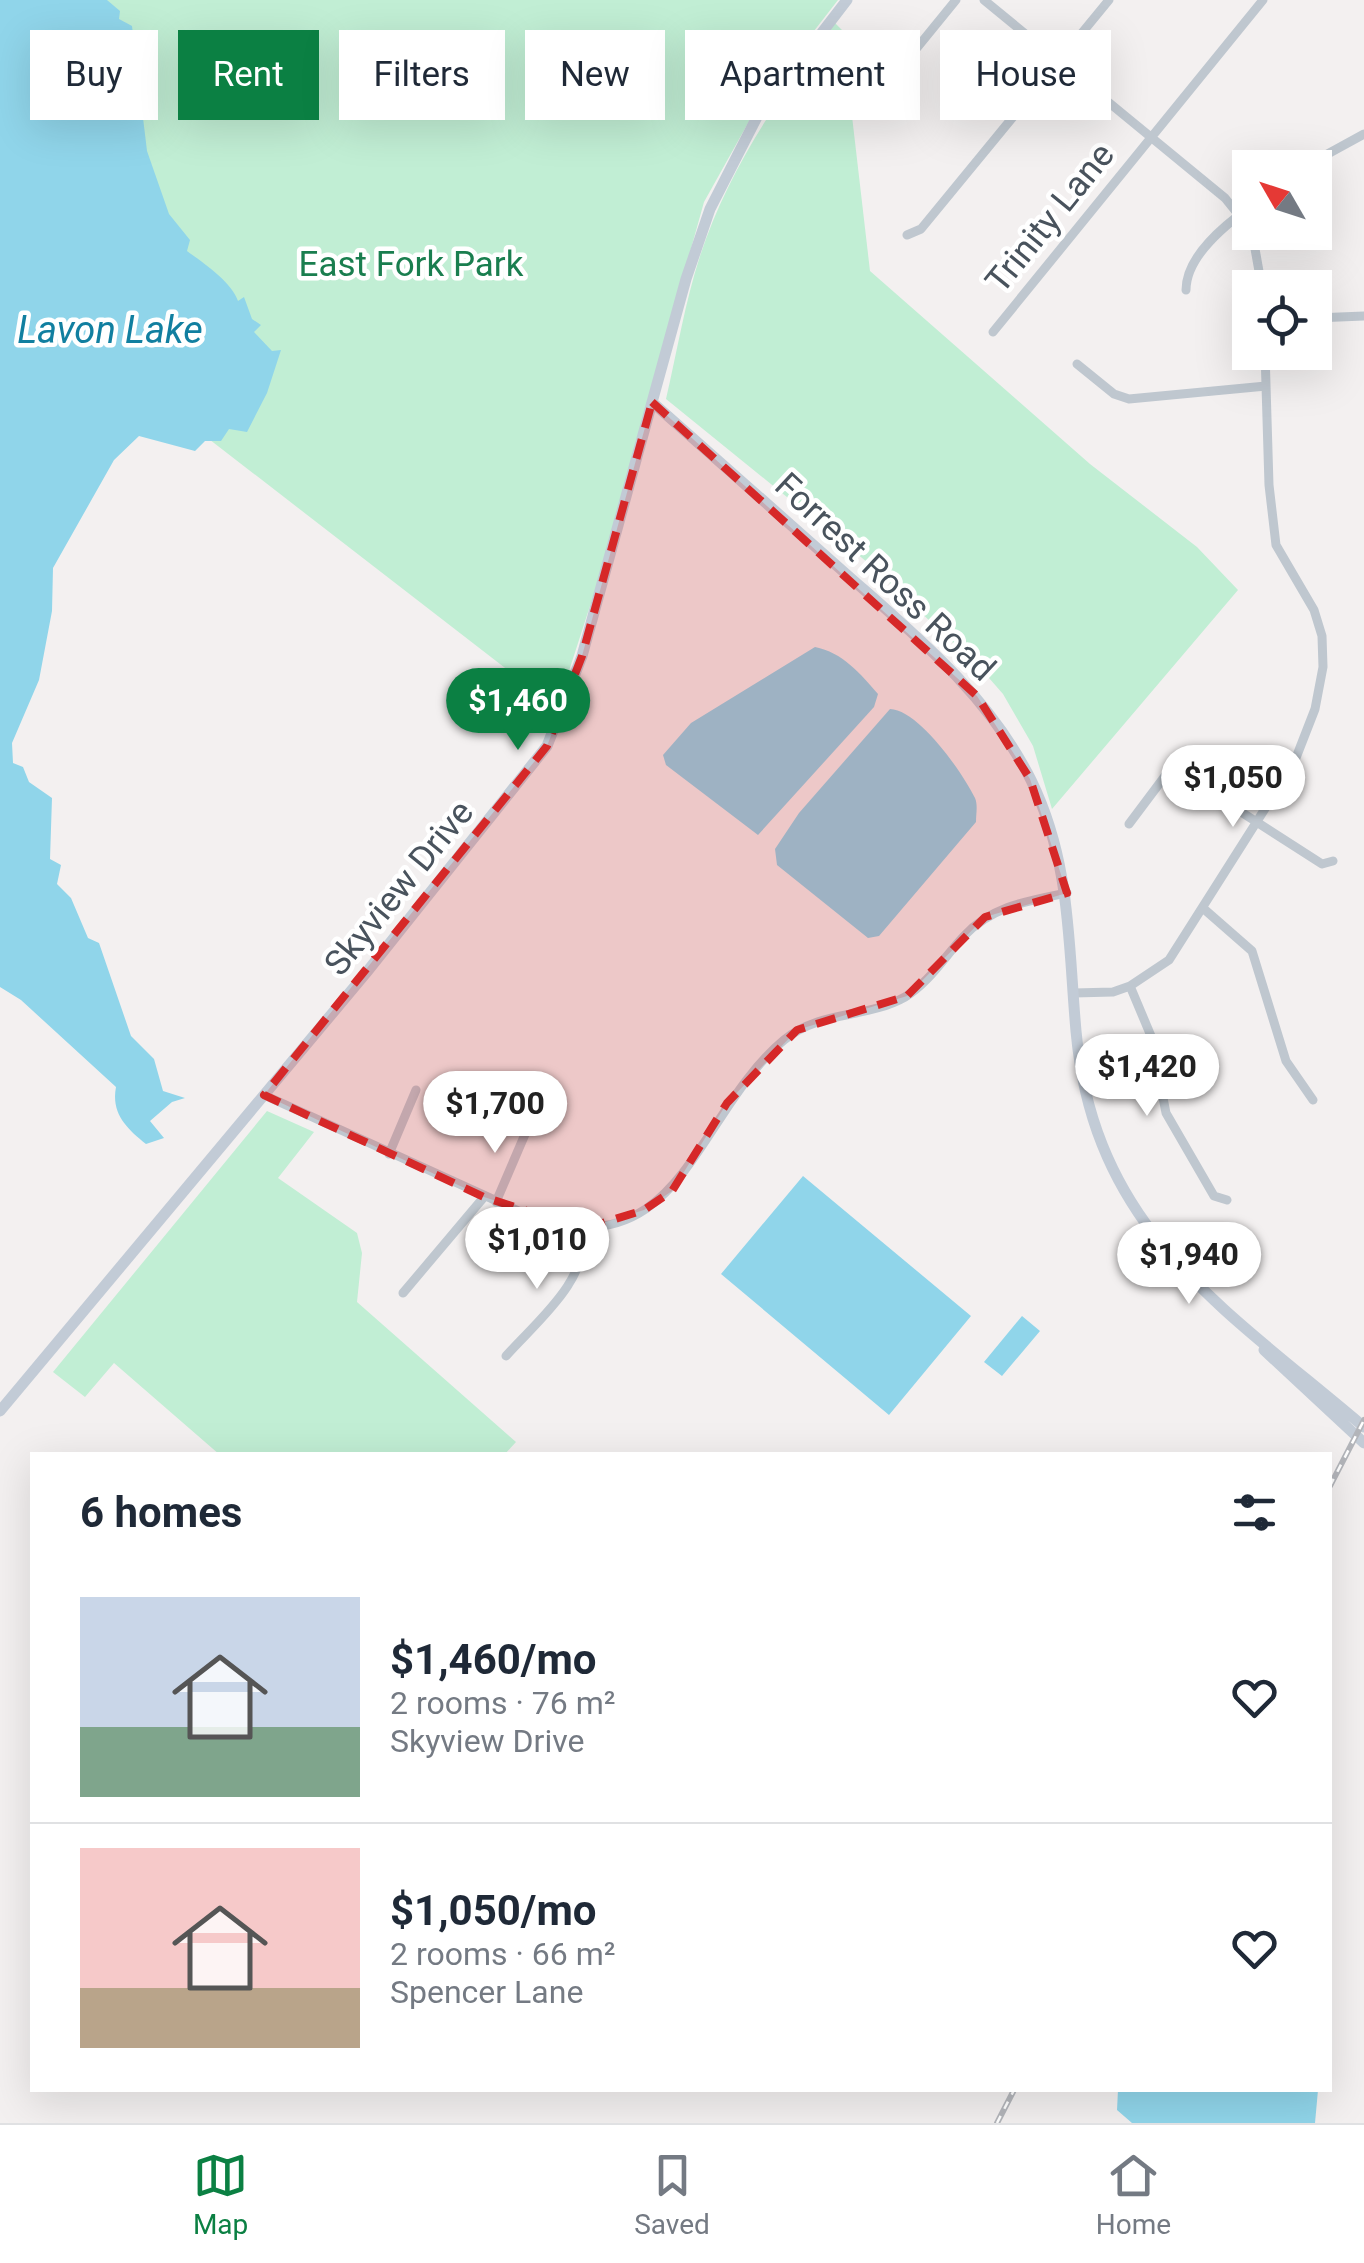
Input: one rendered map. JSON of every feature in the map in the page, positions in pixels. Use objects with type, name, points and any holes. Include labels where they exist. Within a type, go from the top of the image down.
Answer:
[{"type":"street","name":"Skyview Drive","points":[[0,1412],[548,746],[582,656],[695,248],[725,174],[770,100],[847,0]]},
{"type":"street","points":[[920,43],[956,0]]},
{"type":"street","points":[[984,0],[1020,30]]},
{"type":"street","points":[[1085,30],[1109,0]]},
{"type":"street","name":"Trinity Lane","points":[[993,332],[1263,0]]},
{"type":"street","points":[[1111,105],[1232,200]]},
{"type":"street","points":[[906,235],[920,229],[1011,120]]},
{"type":"street","points":[[1332,152],[1364,134]]},
{"type":"street","points":[[1186,290],[1186,278],[1207,246],[1232,222]]},
{"type":"street","points":[[1332,317],[1364,316]]},
{"type":"street","points":[[1078,364],[1114,394],[1129,399],[1266,386]]},
{"type":"street","points":[[1074,994],[1114,992],[1169,960],[1294,762],[1316,710],[1323,667],[1314,610],[1276,545],[1268,485],[1265,370]]},
{"type":"street","name":"Forrest Ross Road","points":[[652,402],[932,650],[977,696],[1030,779],[1059,852],[1067,893],[1081,1068],[1091,1108],[1124,1193],[1174,1264],[1258,1343],[1284,1358],[1362,1433]]},
{"type":"street","points":[[1129,824],[1168,772],[1182,774],[1322,864],[1333,861]]},
{"type":"street","points":[[264,1095],[484,1197],[546,1222],[582,1229],[644,1210],[672,1190],[727,1103],[769,1054],[797,1030],[908,996],[985,917],[1014,904],[1067,893]]},
{"type":"street","points":[[1204,910],[1252,951],[1286,1061],[1313,1100]]},
{"type":"street","points":[[1130,986],[1151,1036],[1166,1113],[1214,1196],[1227,1200]]},
{"type":"street","points":[[389,1154],[416,1090]]},
{"type":"street","points":[[496,1202],[529,1125]]},
{"type":"street","points":[[404,1293],[484,1197]]},
{"type":"street","points":[[506,1356],[576,1272],[583,1252],[582,1229]]},
{"type":"highlighted area","points":[[652,402],[977,696],[1030,779],[1067,893],[985,917],[907,996],[797,1030],[727,1103],[672,1191],[644,1210],[583,1229],[484,1197],[264,1095],[547,746],[582,656]]},
{"type":"green space","name":"East Fork Park","points":[[11,0],[838,0],[815,30],[685,30],[685,120],[750,120],[704,202],[601,572],[557,708],[183,419],[60,120],[158,120],[158,30],[30,30],[30,46]]},
{"type":"green space","points":[[767,120],[852,120],[870,271],[1090,464],[1197,547],[1238,590],[1052,809],[1033,746],[1003,694],[982,670],[867,562],[666,399],[695,273],[712,224]]},
{"type":"green space","points":[[267,1111],[314,1132],[278,1178],[357,1233],[362,1253],[357,1302],[516,1442],[507,1452],[217,1452],[114,1363],[85,1397],[53,1372]]},
{"type":"water","name":"Lavon Lake","points":[[0,0],[107,0],[120,11],[119,19],[132,30],[30,30],[30,120],[143,120],[147,151],[169,214],[190,240],[187,251],[223,280],[238,301],[244,297],[252,319],[261,325],[254,332],[272,351],[281,350],[267,393],[247,432],[229,429],[221,441],[205,441],[195,451],[139,436],[114,460],[53,568],[52,611],[39,680],[12,743],[13,763],[23,767],[29,782],[52,798],[50,859],[61,865],[57,884],[71,898],[88,938],[99,943],[131,1036],[154,1059],[163,1091],[185,1098],[172,1102],[150,1121],[164,1138],[146,1144],[132,1132],[116,1105],[116,1087],[21,1000],[0,987]]},
{"type":"water","points":[[815,647],[842,659],[878,694],[874,707],[758,835],[666,765],[663,755],[691,723]]},
{"type":"water","points":[[890,709],[914,720],[950,759],[975,798],[976,822],[879,936],[868,938],[777,865],[775,849],[799,813]]},
{"type":"water","points":[[803,1176],[971,1316],[889,1415],[721,1274]]},
{"type":"water","points":[[1022,1316],[1040,1331],[1002,1376],[984,1362]]},
{"type":"water","points":[[1118,2092],[1318,2092],[1315,2123],[1132,2123],[1117,2110]]},
{"type":"railway","points":[[1332,1482],[1364,1420]]},
{"type":"railway","points":[[997,2123],[1013,2092]]}]
